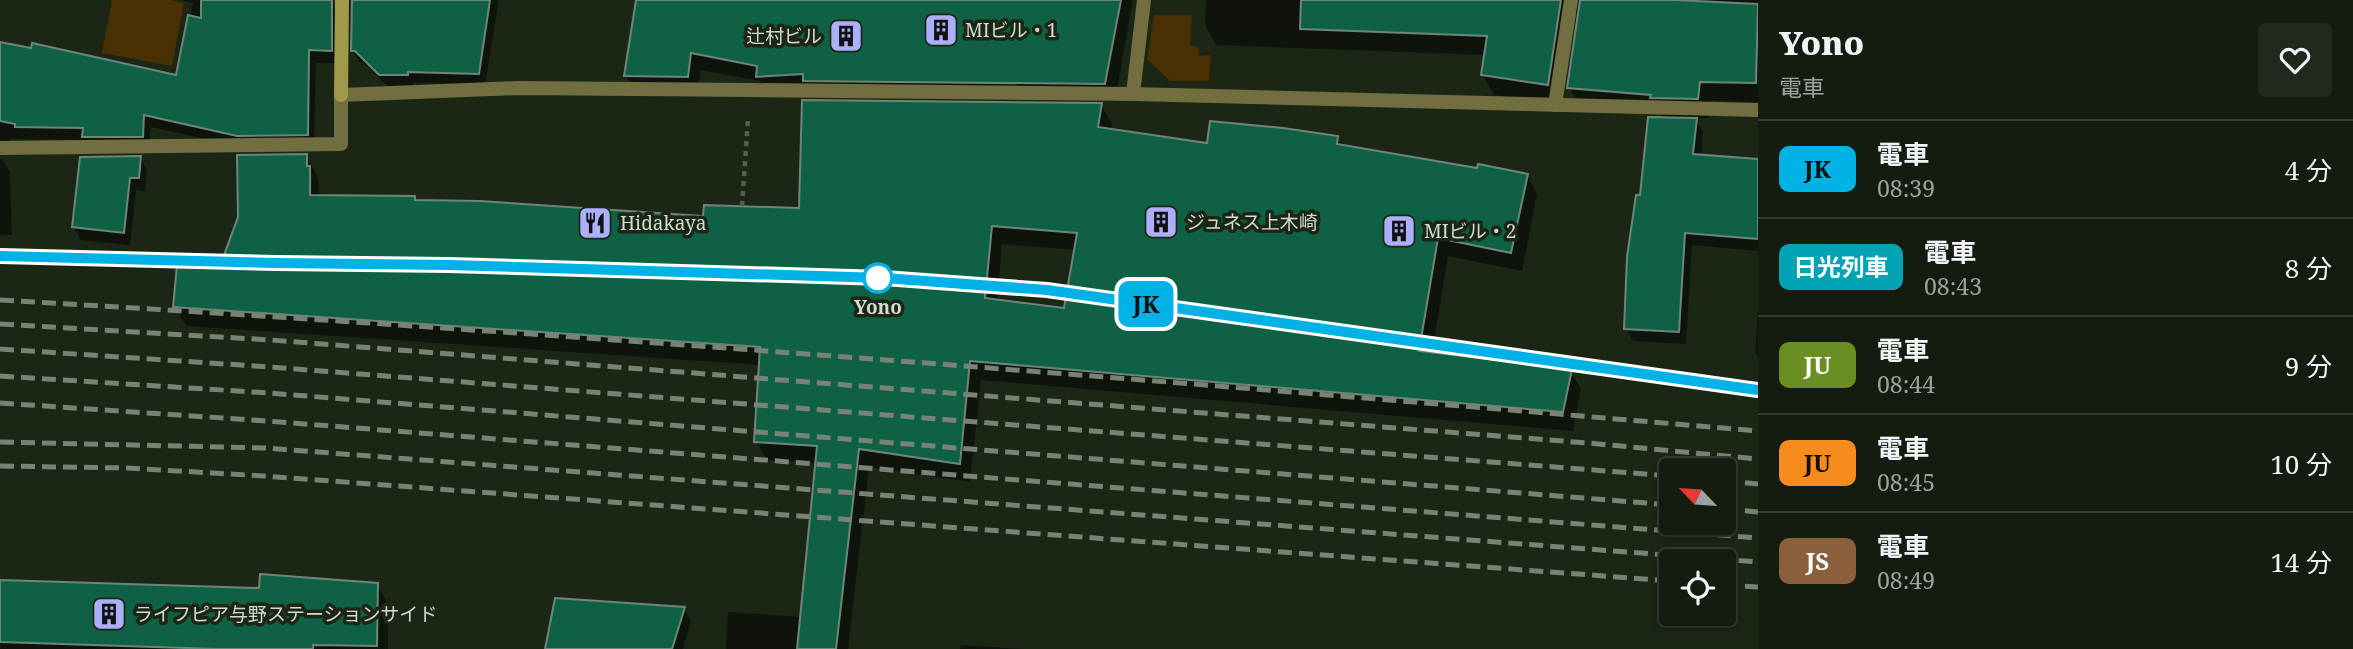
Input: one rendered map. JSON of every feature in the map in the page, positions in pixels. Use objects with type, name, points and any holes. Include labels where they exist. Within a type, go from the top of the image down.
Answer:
[{"type":"main road","points":[[341,95],[342,0]]},
{"type":"street","points":[[1133,94],[1144,0]]},
{"type":"street","points":[[1555,105],[1571,0]]},
{"type":"street","points":[[0,148],[341,144],[341,95],[518,88],[1133,94],[1758,110]]},
{"type":"path","points":[[742,206],[750,90]]},
{"type":"shaded area","points":[[112,0],[170,0],[184,3],[172,66],[102,53]]},
{"type":"shaded area","points":[[1154,15],[1192,15],[1190,45],[1199,47],[1199,56],[1211,55],[1209,81],[1170,81],[1147,59]]},
{"type":"building","points":[[201,0],[332,0],[332,51],[309,50],[308,135],[237,136],[144,115],[143,137],[82,137],[83,128],[15,127],[15,124],[0,121],[0,42],[31,48],[32,43],[176,75],[188,15],[201,18]]},
{"type":"building","points":[[352,0],[490,0],[479,74],[408,72],[408,75],[379,75],[355,51],[351,51]]},
{"type":"building","points":[[636,0],[1121,0],[1105,84],[803,81],[803,74],[756,77],[757,66],[691,53],[688,77],[624,76]]},
{"type":"building","points":[[1301,0],[1561,0],[1548,85],[1481,75],[1487,36],[1300,29]]},
{"type":"building","points":[[1580,0],[1676,0],[1758,4],[1756,83],[1700,82],[1698,99],[1650,98],[1651,95],[1567,88]]},
{"type":"building","points":[[802,100],[1102,103],[1098,127],[1207,143],[1210,121],[1283,128],[1338,136],[1337,144],[1477,168],[1478,164],[1528,174],[1511,253],[1438,238],[1419,351],[1572,369],[1563,412],[970,361],[960,464],[859,449],[836,649],[797,649],[817,446],[754,442],[760,347],[173,307],[177,265],[220,266],[238,217],[237,155],[307,154],[307,166],[310,166],[310,195],[415,196],[415,200],[480,201],[703,216],[704,205],[799,208]],"holes":[[[992,226],[1077,233],[1064,308],[985,298]]]},
{"type":"building","points":[[1648,117],[1697,118],[1693,154],[1758,159],[1758,239],[1685,233],[1679,332],[1624,329],[1627,257],[1636,195],[1640,195]]},
{"type":"building","points":[[141,156],[139,178],[130,178],[124,233],[72,227],[80,157]]},
{"type":"building","points":[[260,574],[378,583],[377,646],[313,645],[313,649],[216,649],[0,642],[0,580],[259,588]]},
{"type":"building","points":[[555,598],[685,607],[672,649],[545,649]]},
{"type":"railway","points":[[0,256],[884,278],[1047,290],[1758,390]]},
{"type":"railway","points":[[0,300],[879,360],[1758,431]]},
{"type":"railway","points":[[0,324],[271,340],[1588,443],[1758,459]]},
{"type":"railway","points":[[0,349],[270,367],[1659,475]]},
{"type":"railway","points":[[0,376],[269,393],[1659,504]]},
{"type":"railway","points":[[0,403],[267,421],[1758,538]]},
{"type":"railway","points":[[0,442],[265,448],[1758,562]]},
{"type":"railway","points":[[0,466],[127,468],[264,476],[1659,580]]},
{"type":"railway","points":[[1736,482],[1758,484]]},
{"type":"railway","points":[[1736,510],[1758,512]]},
{"type":"railway","points":[[1736,586],[1758,587]]},
{"type":"train","name":"JK","points":[[0,256],[449,265],[884,278],[1047,290],[1758,390]]},
{"type":"place","name":"MIビル・1","points":[[941,30]]},
{"type":"place","name":"辻村ビル","points":[[846,36]]},
{"type":"place","name":"ジュネス上木崎","points":[[1161,222]]},
{"type":"place","name":"Hidakaya","points":[[595,223]]},
{"type":"place","name":"MIビル・2","points":[[1399,231]]},
{"type":"place","name":"Yono","points":[[878,278]]},
{"type":"place","name":"ライフピア与野ステーションサイド","points":[[109,614]]}]
